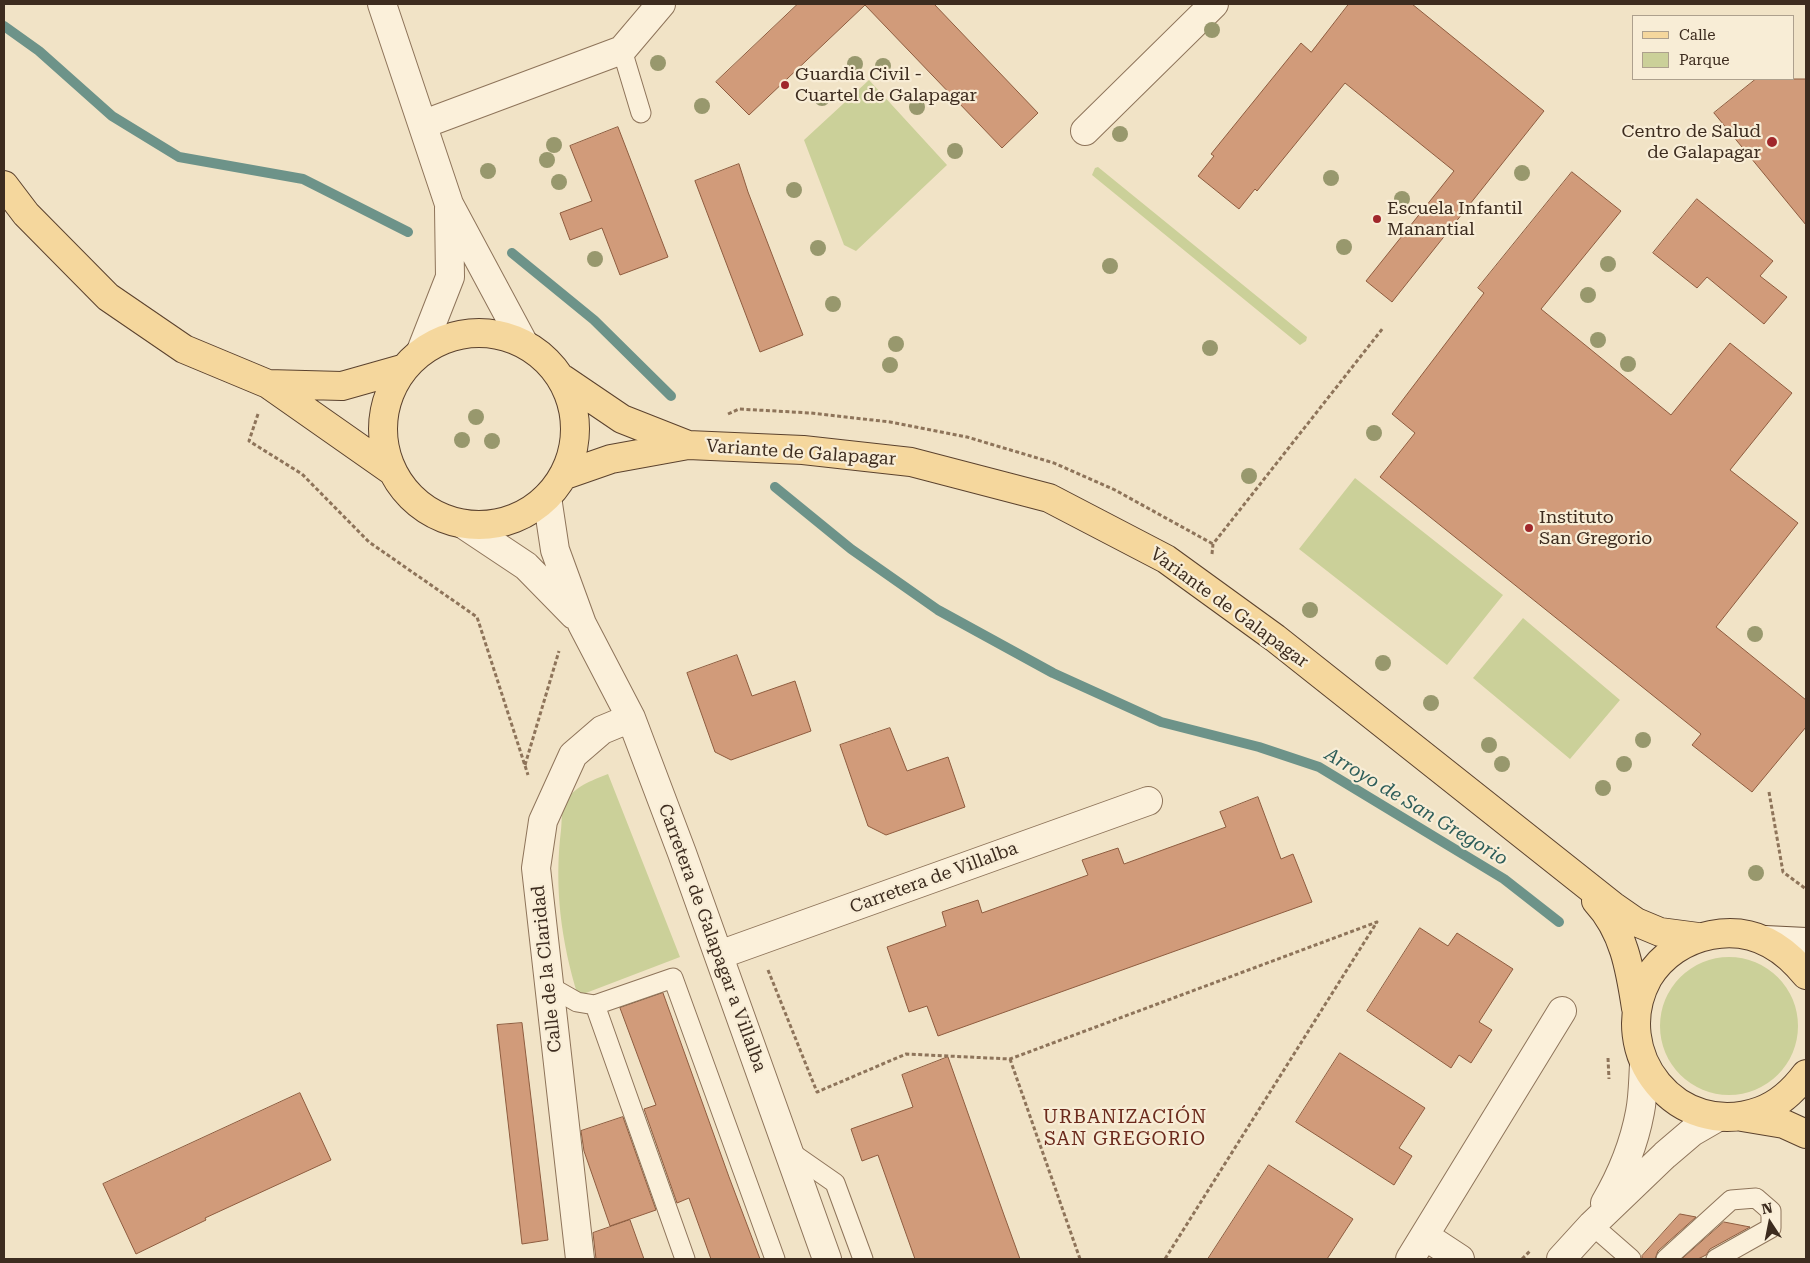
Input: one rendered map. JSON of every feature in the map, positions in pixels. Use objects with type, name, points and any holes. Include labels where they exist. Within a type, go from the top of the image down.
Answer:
[{"type":"main road","points":[[4,185],[26,214],[108,297],[184,349],[268,384],[392,471]]},
{"type":"main road","points":[[268,384],[342,386],[412,360],[440,340],[460,334],[488,333],[503,335],[523,342],[538,352],[563,379],[572,402],[576,427],[573,452],[564,475],[547,497],[529,511],[508,521],[486,525],[463,524],[441,517],[421,506],[404,490],[392,471],[385,450],[382,429],[391,388],[412,360]]},
{"type":"main road","points":[[563,379],[622,419],[688,445]]},
{"type":"main road","points":[[564,475],[611,459],[688,445]]},
{"type":"main road","name":"Variante de Galapagar","points":[[688,445],[803,450],[911,462],[1049,498],[1166,559],[1275,638],[1568,871]]},
{"type":"main road","points":[[1568,871],[1636,922],[1660,932],[1698,937]]},
{"type":"main road","points":[[1568,871],[1606,912],[1620,937],[1628,960],[1637,1009]]},
{"type":"main road","points":[[1806,975],[1782,949],[1765,940],[1743,934],[1720,933],[1698,937],[1680,946],[1664,958],[1652,973],[1642,990],[1635,1028],[1638,1047],[1644,1065],[1657,1085],[1675,1100],[1695,1111],[1784,1124],[1806,1134]]},
{"type":"main road","points":[[1729,1116],[1760,1111],[1778,1102],[1794,1089],[1806,1074]]},
{"type":"street","points":[[382,4],[424,124],[449,204],[523,342]]},
{"type":"street","points":[[424,124],[622,50],[661,4]]},
{"type":"street","points":[[1085,131],[1214,4]]},
{"type":"street","points":[[412,360],[450,277],[449,204]]},
{"type":"street","name":"Carretera de Galapagar a Villalba","points":[[547,497],[555,550],[582,624],[631,718],[719,955],[828,1259]]},
{"type":"street","name":"Carretera de Galapagar a Villalba","points":[[463,524],[526,566],[582,624]]},
{"type":"street","name":"Calle de la Claridad","points":[[580,1259],[536,868],[543,821],[573,755],[602,730],[631,718]]},
{"type":"street","name":"Carretera de Villalba","points":[[719,955],[1148,801]]},
{"type":"street","points":[[1765,940],[1806,942]]},
{"type":"street","points":[[1410,1259],[1562,1011]]},
{"type":"street","points":[[1592,1225],[1617,1183],[1633,1143],[1640,1110],[1644,1065]]},
{"type":"street","points":[[1562,1259],[1592,1225],[1681,1141],[1729,1116]]},
{"type":"street","points":[[1425,1236],[1460,1259]]},
{"type":"lane","points":[[622,50],[641,113]]},
{"type":"lane","points":[[549,986],[577,1002],[596,1005],[673,978],[775,1259]]},
{"type":"lane","points":[[596,1005],[685,1259]]},
{"type":"lane","points":[[789,1151],[835,1183],[863,1259]]},
{"type":"lane","points":[[1666,1259],[1731,1200],[1756,1198],[1771,1211],[1771,1228],[1716,1259]]},
{"type":"lane","points":[[1592,1225],[1632,1259]]},
{"type":"path","points":[[1219,560],[1212,554],[1213,544],[1383,328]]},
{"type":"path","points":[[268,384],[249,441],[302,474],[369,542],[477,617],[543,821]]},
{"type":"path","points":[[1769,792],[1783,872],[1806,890]]},
{"type":"path","points":[[757,942],[817,1092],[906,1054],[1010,1059],[1378,922],[1165,1259]]},
{"type":"path","points":[[1608,1050],[1610,1085]]},
{"type":"path","points":[[1010,1059],[1080,1259]]},
{"type":"path","points":[[1522,1259],[1536,1245]]},
{"type":"green space","points":[[869,80],[947,165],[856,251],[844,245],[804,140]]},
{"type":"green space","points":[[1098,167],[1307,337],[1306,341],[1300,345],[1092,175],[1095,168]]},
{"type":"green space","points":[[1355,478],[1503,595],[1447,665],[1299,549]]},
{"type":"green space","points":[[1523,618],[1620,700],[1570,759],[1473,678]]},
{"type":"green space","points":[[608,774],[680,957],[578,996],[567,955],[560,914],[558,872],[562,813],[565,803],[573,792]]},
{"type":"green space","points":[[1729,957],[1755,962],[1778,977],[1793,1000],[1798,1026],[1793,1052],[1778,1075],[1755,1090],[1729,1095],[1703,1090],[1680,1075],[1665,1052],[1660,1026],[1665,1000],[1680,977],[1703,962]]},
{"type":"building","points":[[798,4],[934,4],[1038,113],[1002,148],[865,5],[749,115],[716,82]]},
{"type":"building","points":[[1349,4],[1412,4],[1544,111],[1392,302],[1366,281],[1454,171],[1345,83],[1257,191],[1255,189],[1239,209],[1198,176],[1214,156],[1211,154],[1301,43],[1311,52]]},
{"type":"building","name":"Centro de Salud de Galapagar","points":[[1806,79],[1806,225],[1714,113],[1755,80]]},
{"type":"building","points":[[618,127],[668,257],[620,275],[602,228],[570,240],[560,213],[592,201],[570,146]]},
{"type":"building","points":[[739,164],[803,335],[760,352],[695,181]]},
{"type":"building","points":[[1572,172],[1621,211],[1541,309],[1671,415],[1730,343],[1792,393],[1730,470],[1798,523],[1716,627],[1806,700],[1806,727],[1752,792],[1692,745],[1701,734],[1380,477],[1415,433],[1392,414],[1484,293],[1478,288]]},
{"type":"building","points":[[1697,199],[1773,261],[1760,276],[1787,297],[1764,324],[1707,277],[1697,288],[1653,253]]},
{"type":"building","points":[[737,655],[752,696],[795,681],[811,731],[731,760],[715,752],[687,673]]},
{"type":"building","points":[[890,728],[907,771],[948,757],[965,807],[886,835],[868,826],[840,745]]},
{"type":"building","points":[[1258,797],[1281,859],[1293,854],[1312,902],[938,1036],[927,1006],[909,1012],[887,947],[946,926],[942,912],[978,900],[982,913],[1088,875],[1082,860],[1118,848],[1124,864],[1226,827],[1220,812]]},
{"type":"building","points":[[1420,928],[1448,946],[1457,933],[1513,969],[1479,1022],[1492,1030],[1471,1063],[1459,1055],[1451,1068],[1367,1011]]},
{"type":"building","points":[[663,993],[760,1259],[711,1259],[689,1198],[677,1203],[644,1109],[656,1105],[620,1008]]},
{"type":"building","points":[[522,1023],[548,1240],[522,1244],[497,1025]]},
{"type":"building","points":[[1340,1053],[1425,1108],[1399,1148],[1412,1156],[1394,1185],[1296,1122]]},
{"type":"building","points":[[948,1057],[1020,1259],[915,1259],[878,1155],[862,1161],[851,1129],[913,1107],[902,1075]]},
{"type":"building","points":[[300,1093],[331,1160],[205,1218],[206,1220],[136,1254],[103,1184]]},
{"type":"building","points":[[623,1117],[656,1210],[610,1226],[584,1151],[581,1131]]},
{"type":"building","points":[[1269,1165],[1353,1219],[1327,1259],[1208,1259]]},
{"type":"building","points":[[1680,1214],[1696,1217],[1658,1251],[1655,1259],[1642,1259],[1642,1256]]},
{"type":"building","points":[[630,1220],[644,1259],[596,1259],[593,1233]]},
{"type":"building","points":[[1724,1222],[1750,1227],[1710,1249],[1706,1255],[1698,1259],[1682,1259]]},
{"type":"waterway","points":[[4,26],[39,51],[112,116],[179,157],[303,179],[408,232]]},
{"type":"waterway","points":[[512,253],[594,320],[671,396]]},
{"type":"waterway","name":"Arroyo de San Gregorio","points":[[775,487],[851,549],[938,610],[1053,673],[1161,722],[1259,747],[1319,767],[1504,879],[1559,922]]},
{"type":"place","name":"Guardia Civil - Cuartel de Galapagar","points":[[785,85]]},
{"type":"place","name":"Centro de Salud de Galapagar","points":[[1772,142]]},
{"type":"place","name":"Escuela Infantil Manantial","points":[[1377,219]]},
{"type":"place","name":"Instituto San Gregorio","points":[[1529,528]]},
{"type":"district","name":"URBANIZACIÓN SAN GREGORIO","points":[[1125,1128]]}]
